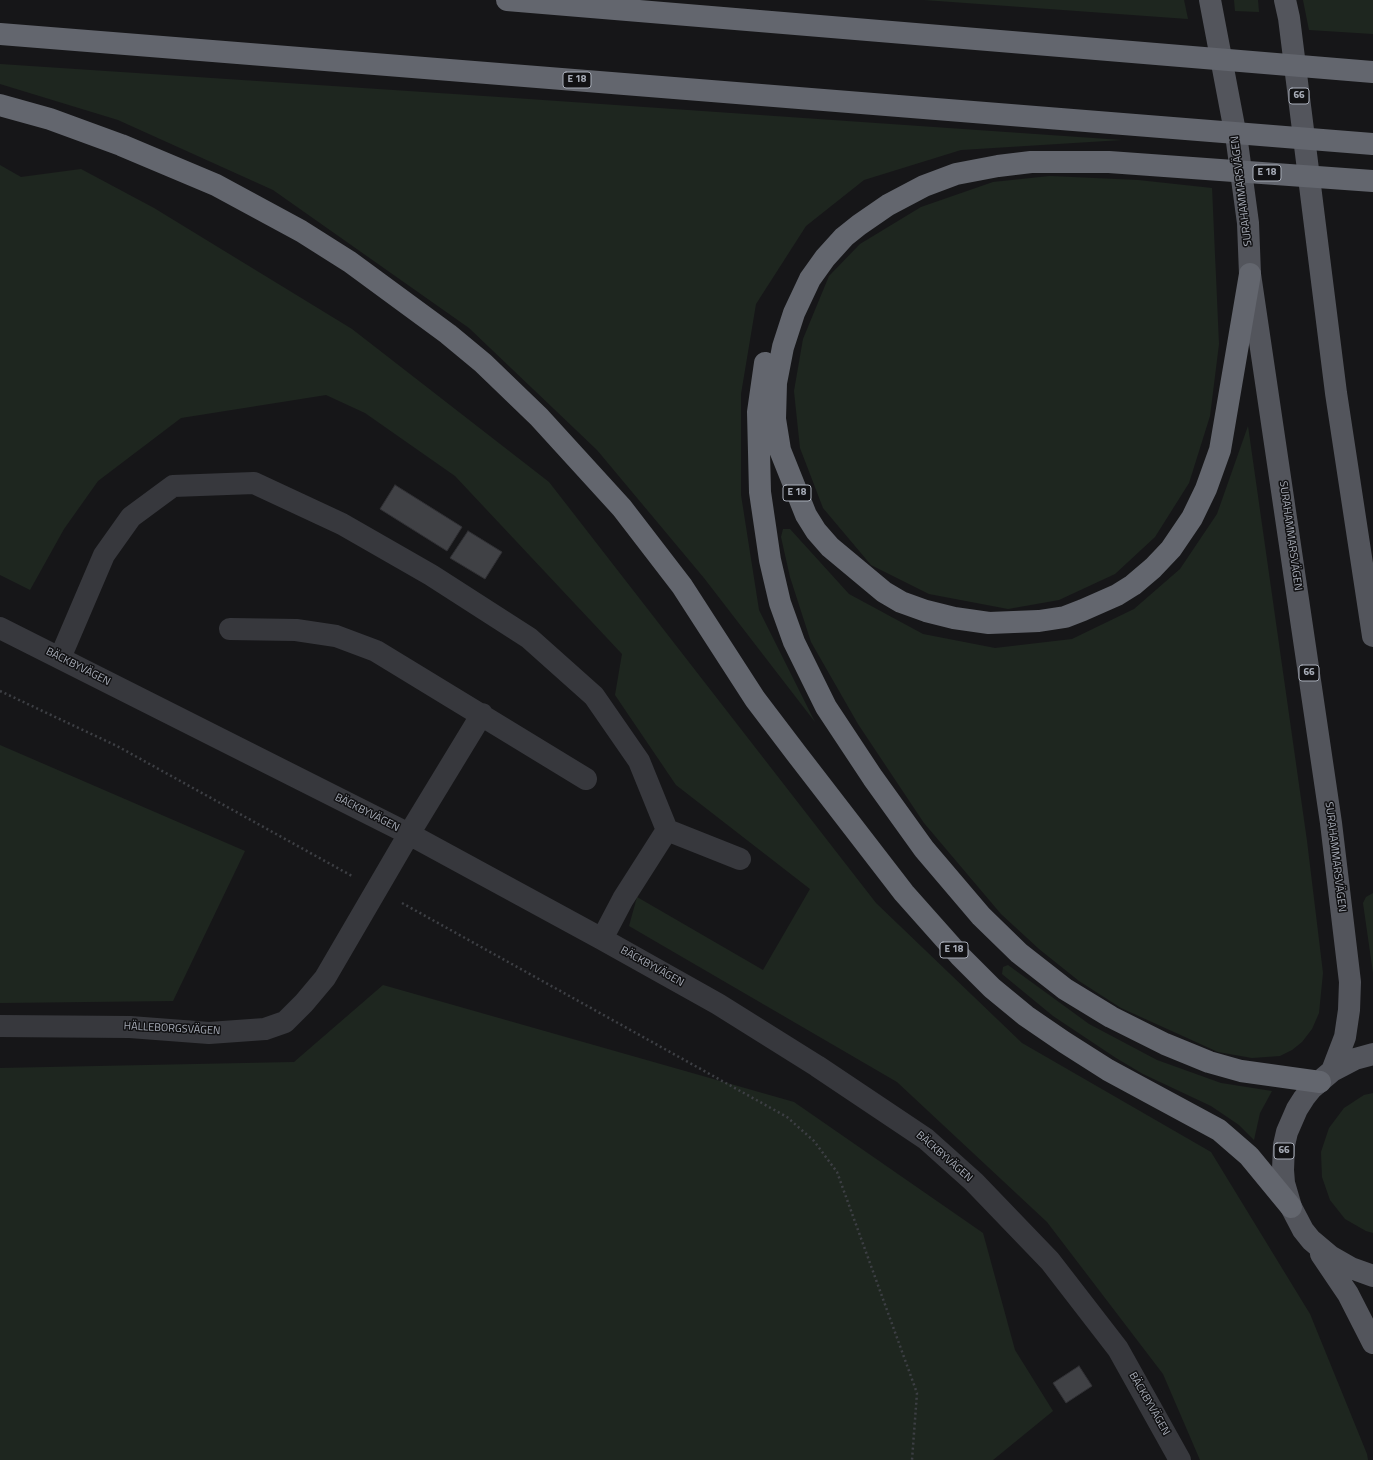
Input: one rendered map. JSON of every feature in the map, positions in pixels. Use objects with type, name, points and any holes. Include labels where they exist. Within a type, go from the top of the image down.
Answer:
[{"type":"highway","points":[[507,0],[1373,72]]},
{"type":"highway","name":"E 18","points":[[0,34],[1373,144]]},
{"type":"highway","name":"E 18","points":[[0,105],[50,119],[121,145],[216,185],[301,231],[350,262],[448,334],[483,364],[539,417],[622,508],[682,586],[756,699],[796,753],[904,893],[960,956],[992,988],[1026,1016],[1064,1042],[1108,1070],[1219,1130],[1249,1156],[1291,1207]]},
{"type":"highway","name":"E 18","points":[[1326,1077],[1241,1071],[1209,1062],[1165,1044],[1111,1017],[1065,988],[1019,953],[981,916],[924,849],[873,778],[826,707],[794,642],[780,602],[770,560],[760,492],[758,412],[765,363],[773,330],[825,258],[844,237],[859,225],[888,205],[924,186],[956,174],[998,166],[1031,162],[1109,162],[1373,181]]},
{"type":"highway","name":"E 18","points":[[810,279],[794,313],[783,348],[776,383],[775,419],[780,450],[806,515],[816,531],[830,547],[884,592],[902,602],[926,611],[954,618],[989,623],[1010,623],[1039,622],[1065,617],[1117,595],[1153,568],[1171,549],[1182,534],[1206,489],[1220,450],[1250,274]]},
{"type":"main road","name":"SURAHAMMARSVÄGEN","points":[[1210,0],[1238,150],[1248,224],[1250,274],[1331,824],[1350,982],[1349,1010],[1345,1036],[1326,1077]]},
{"type":"main road","name":"66","points":[[1285,0],[1290,25],[1336,393],[1373,636]]},
{"type":"main road","name":"66","points":[[1373,1054],[1355,1059],[1326,1077],[1304,1098],[1297,1109],[1287,1132],[1284,1145],[1284,1183],[1291,1207],[1303,1230],[1311,1240],[1330,1256],[1350,1268],[1373,1276]]},
{"type":"main road","points":[[1311,1240],[1348,1294],[1373,1343]]},
{"type":"street","points":[[60,658],[104,555],[131,517],[173,486],[254,483],[342,524],[431,576],[529,638],[594,696],[639,761],[667,830],[740,859]]},
{"type":"street","name":"BÄCKBYVÄGEN","points":[[0,628],[409,834],[602,939],[718,1004],[817,1066],[926,1139],[974,1182],[1050,1261],[1118,1349],[1180,1460]]},
{"type":"street","points":[[230,629],[296,630],[336,636],[376,650],[586,779]]},
{"type":"street","name":"HÄLLEBORGSVÄGEN","points":[[0,1026],[130,1027],[209,1033],[265,1029],[285,1022],[325,978],[376,889],[482,714]]},
{"type":"street","points":[[602,939],[623,899],[667,830]]},
{"type":"path","points":[[0,691],[117,746],[787,1117],[814,1141],[837,1172],[917,1393],[912,1460]]},
{"type":"shaded area","points":[[924,0],[1184,0],[1188,19]]},
{"type":"shaded area","points":[[1234,0],[1258,0],[1259,12],[1235,11]]},
{"type":"shaded area","points":[[1303,0],[1373,0],[1373,34],[1309,30]]},
{"type":"shaded area","points":[[0,64],[1122,140],[961,150],[864,180],[806,226],[756,304],[741,394],[741,495],[759,610],[815,722],[704,578],[597,450],[469,328],[273,190],[118,120],[0,84]]},
{"type":"shaded area","points":[[0,165],[21,177],[81,169],[154,208],[352,329],[549,482],[876,903],[1022,1043],[1211,1152],[1310,1314],[1367,1454],[1368,1460],[1200,1460],[1163,1374],[1047,1222],[897,1082],[629,926],[637,897],[763,970],[810,889],[676,785],[615,695],[622,654],[455,476],[365,413],[326,395],[181,418],[98,481],[64,529],[30,590],[0,575]]},
{"type":"shaded area","points":[[1050,176],[1138,180],[1212,188],[1219,344],[1210,416],[1189,483],[1155,537],[1115,574],[1059,600],[1008,609],[929,594],[871,565],[823,508],[800,448],[794,391],[803,339],[829,276],[860,244],[921,207],[993,182]]},
{"type":"shaded area","points":[[1248,426],[1307,841],[1323,973],[1319,1013],[1312,1029],[1302,1042],[1292,1050],[1280,1056],[1252,1058],[1218,1052],[1121,1008],[1079,981],[1039,949],[1001,914],[924,823],[858,724],[811,642],[790,577],[781,537],[783,529],[790,529],[849,594],[923,634],[995,648],[1072,639],[1134,609],[1180,569],[1217,514]]},
{"type":"shaded area","points":[[0,745],[245,851],[173,1001],[0,1003]]},
{"type":"shaded area","points":[[1373,893],[1373,973],[1363,903],[1366,897]]},
{"type":"shaded area","points":[[1008,965],[1089,1024],[1157,1060],[1221,1083],[1272,1091],[1260,1113],[1254,1140],[1239,1125],[1211,1106],[1143,1074],[1053,1016],[1002,974],[1003,967]]},
{"type":"shaded area","points":[[383,985],[794,1102],[983,1233],[1015,1350],[1053,1411],[993,1460],[0,1460],[0,1068],[294,1062]]},
{"type":"shaded area","points":[[1373,1093],[1373,1233],[1366,1231],[1345,1219],[1330,1200],[1322,1177],[1321,1152],[1329,1128],[1344,1108],[1364,1095]]},
{"type":"building","points":[[395,485],[462,527],[447,551],[380,509]]},
{"type":"building","points":[[468,531],[502,552],[485,579],[450,558]]},
{"type":"building","points":[[1079,1366],[1092,1386],[1066,1403],[1053,1383]]}]
